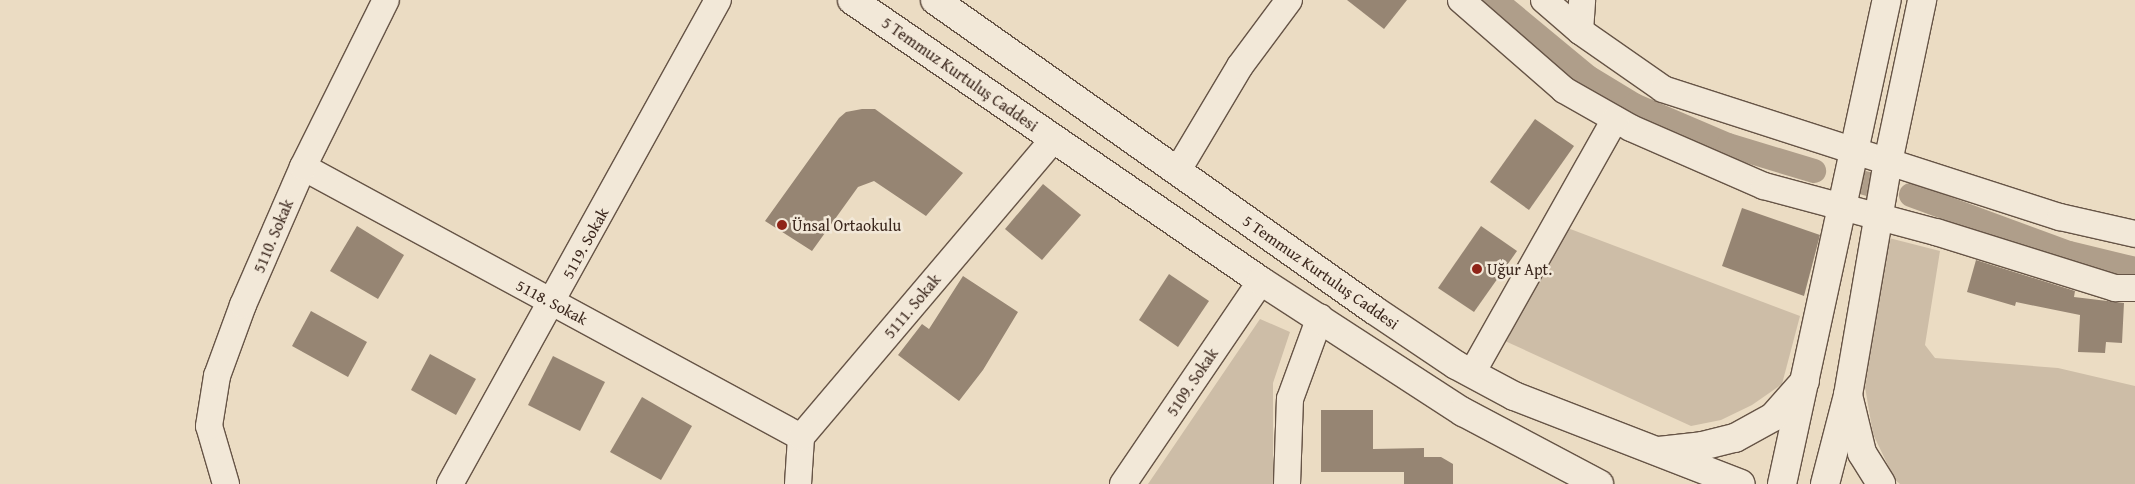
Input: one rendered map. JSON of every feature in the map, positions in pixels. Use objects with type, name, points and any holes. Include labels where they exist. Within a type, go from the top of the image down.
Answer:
[{"type":"main road","name":"5 Temmuz Kurtuluş Caddesi","points":[[852,0],[883,8],[1054,139],[1261,280],[1463,412],[1599,484]]},
{"type":"main road","name":"5 Temmuz Kurtuluş Caddesi","points":[[935,0],[1374,310],[1472,373],[1514,396],[1741,484]]},
{"type":"main road","points":[[1782,484],[1887,0]]},
{"type":"main road","points":[[1825,484],[1848,395],[1888,162],[1922,0]]},
{"type":"main road","points":[[1654,451],[1702,446],[1734,438],[1773,417],[1805,381]]},
{"type":"main road","points":[[1848,395],[1862,453],[1881,484]]},
{"type":"street","name":"5110. Sokak","points":[[226,484],[209,426],[217,376],[243,305],[303,167],[386,0]]},
{"type":"street","name":"5119. Sokak","points":[[450,484],[552,303],[718,0]]},
{"type":"street","points":[[1178,170],[1240,66],[1290,0]]},
{"type":"street","points":[[1461,0],[1564,90],[1615,119],[1764,186],[1878,216],[2115,288],[2135,288]]},
{"type":"street","points":[[1544,0],[1580,31],[1663,89],[2060,217],[2135,234]]},
{"type":"street","points":[[1580,31],[1582,0]]},
{"type":"street","points":[[1472,373],[1615,119]]},
{"type":"street","name":"5111. Sokak","points":[[801,437],[1054,139]]},
{"type":"street","name":"5118. Sokak","points":[[303,167],[801,437]]},
{"type":"street","name":"5109. Sokak","points":[[1124,484],[1261,280]]},
{"type":"street","points":[[1288,484],[1290,399],[1320,317]]},
{"type":"street","points":[[798,484],[801,437]]},
{"type":"shaded area","points":[[1565,227],[1800,316],[1782,384],[1752,405],[1721,420],[1691,426],[1505,341]]},
{"type":"shaded area","points":[[1889,238],[1940,251],[1925,345],[1935,358],[2058,368],[2135,386],[2135,484],[1900,484],[1895,480],[1873,434],[1865,387]]},
{"type":"shaded area","points":[[1260,319],[1290,332],[1273,383],[1273,484],[1148,484]]},
{"type":"building","points":[[1347,0],[1407,0],[1384,29]]},
{"type":"building","points":[[875,109],[963,173],[926,216],[874,181],[858,187],[812,251],[765,221],[839,118],[846,112]]},
{"type":"building","points":[[1535,119],[1574,146],[1529,210],[1490,182]]},
{"type":"building","points":[[1043,184],[1081,215],[1042,260],[1005,229]]},
{"type":"building","points":[[1742,208],[1820,235],[1804,296],[1722,266]]},
{"type":"building","points":[[357,226],[404,255],[378,299],[330,271]]},
{"type":"building","name":"Uğur Apt.","points":[[1481,226],[1517,251],[1474,312],[1438,288]]},
{"type":"building","points":[[1976,260],[2075,291],[2074,297],[2124,303],[2122,343],[2106,342],[2105,353],[2078,352],[2080,315],[2016,302],[2015,306],[1967,292]]},
{"type":"building","points":[[1169,274],[1209,301],[1178,347],[1139,320]]},
{"type":"building","points":[[963,276],[1018,312],[983,370],[959,401],[898,355],[922,324],[929,329]]},
{"type":"building","points":[[311,311],[367,342],[348,377],[292,346]]},
{"type":"building","points":[[430,354],[476,379],[456,415],[411,390]]},
{"type":"building","points":[[553,356],[605,382],[580,431],[528,405]]},
{"type":"building","points":[[642,397],[692,426],[661,480],[610,452]]},
{"type":"building","points":[[1321,410],[1373,410],[1373,449],[1424,448],[1424,457],[1441,457],[1453,464],[1453,484],[1404,484],[1404,472],[1321,472]]},
{"type":"waterway","points":[[1495,0],[1588,77],[1634,105],[1728,145],[1814,171]]},
{"type":"waterway","points":[[1857,181],[1872,185]]},
{"type":"waterway","points":[[1911,195],[2069,253],[2135,269]]},
{"type":"place","name":"Ünsal Ortaokulu","points":[[782,225]]},
{"type":"place","name":"Uğur Apt.","points":[[1477,269]]}]
